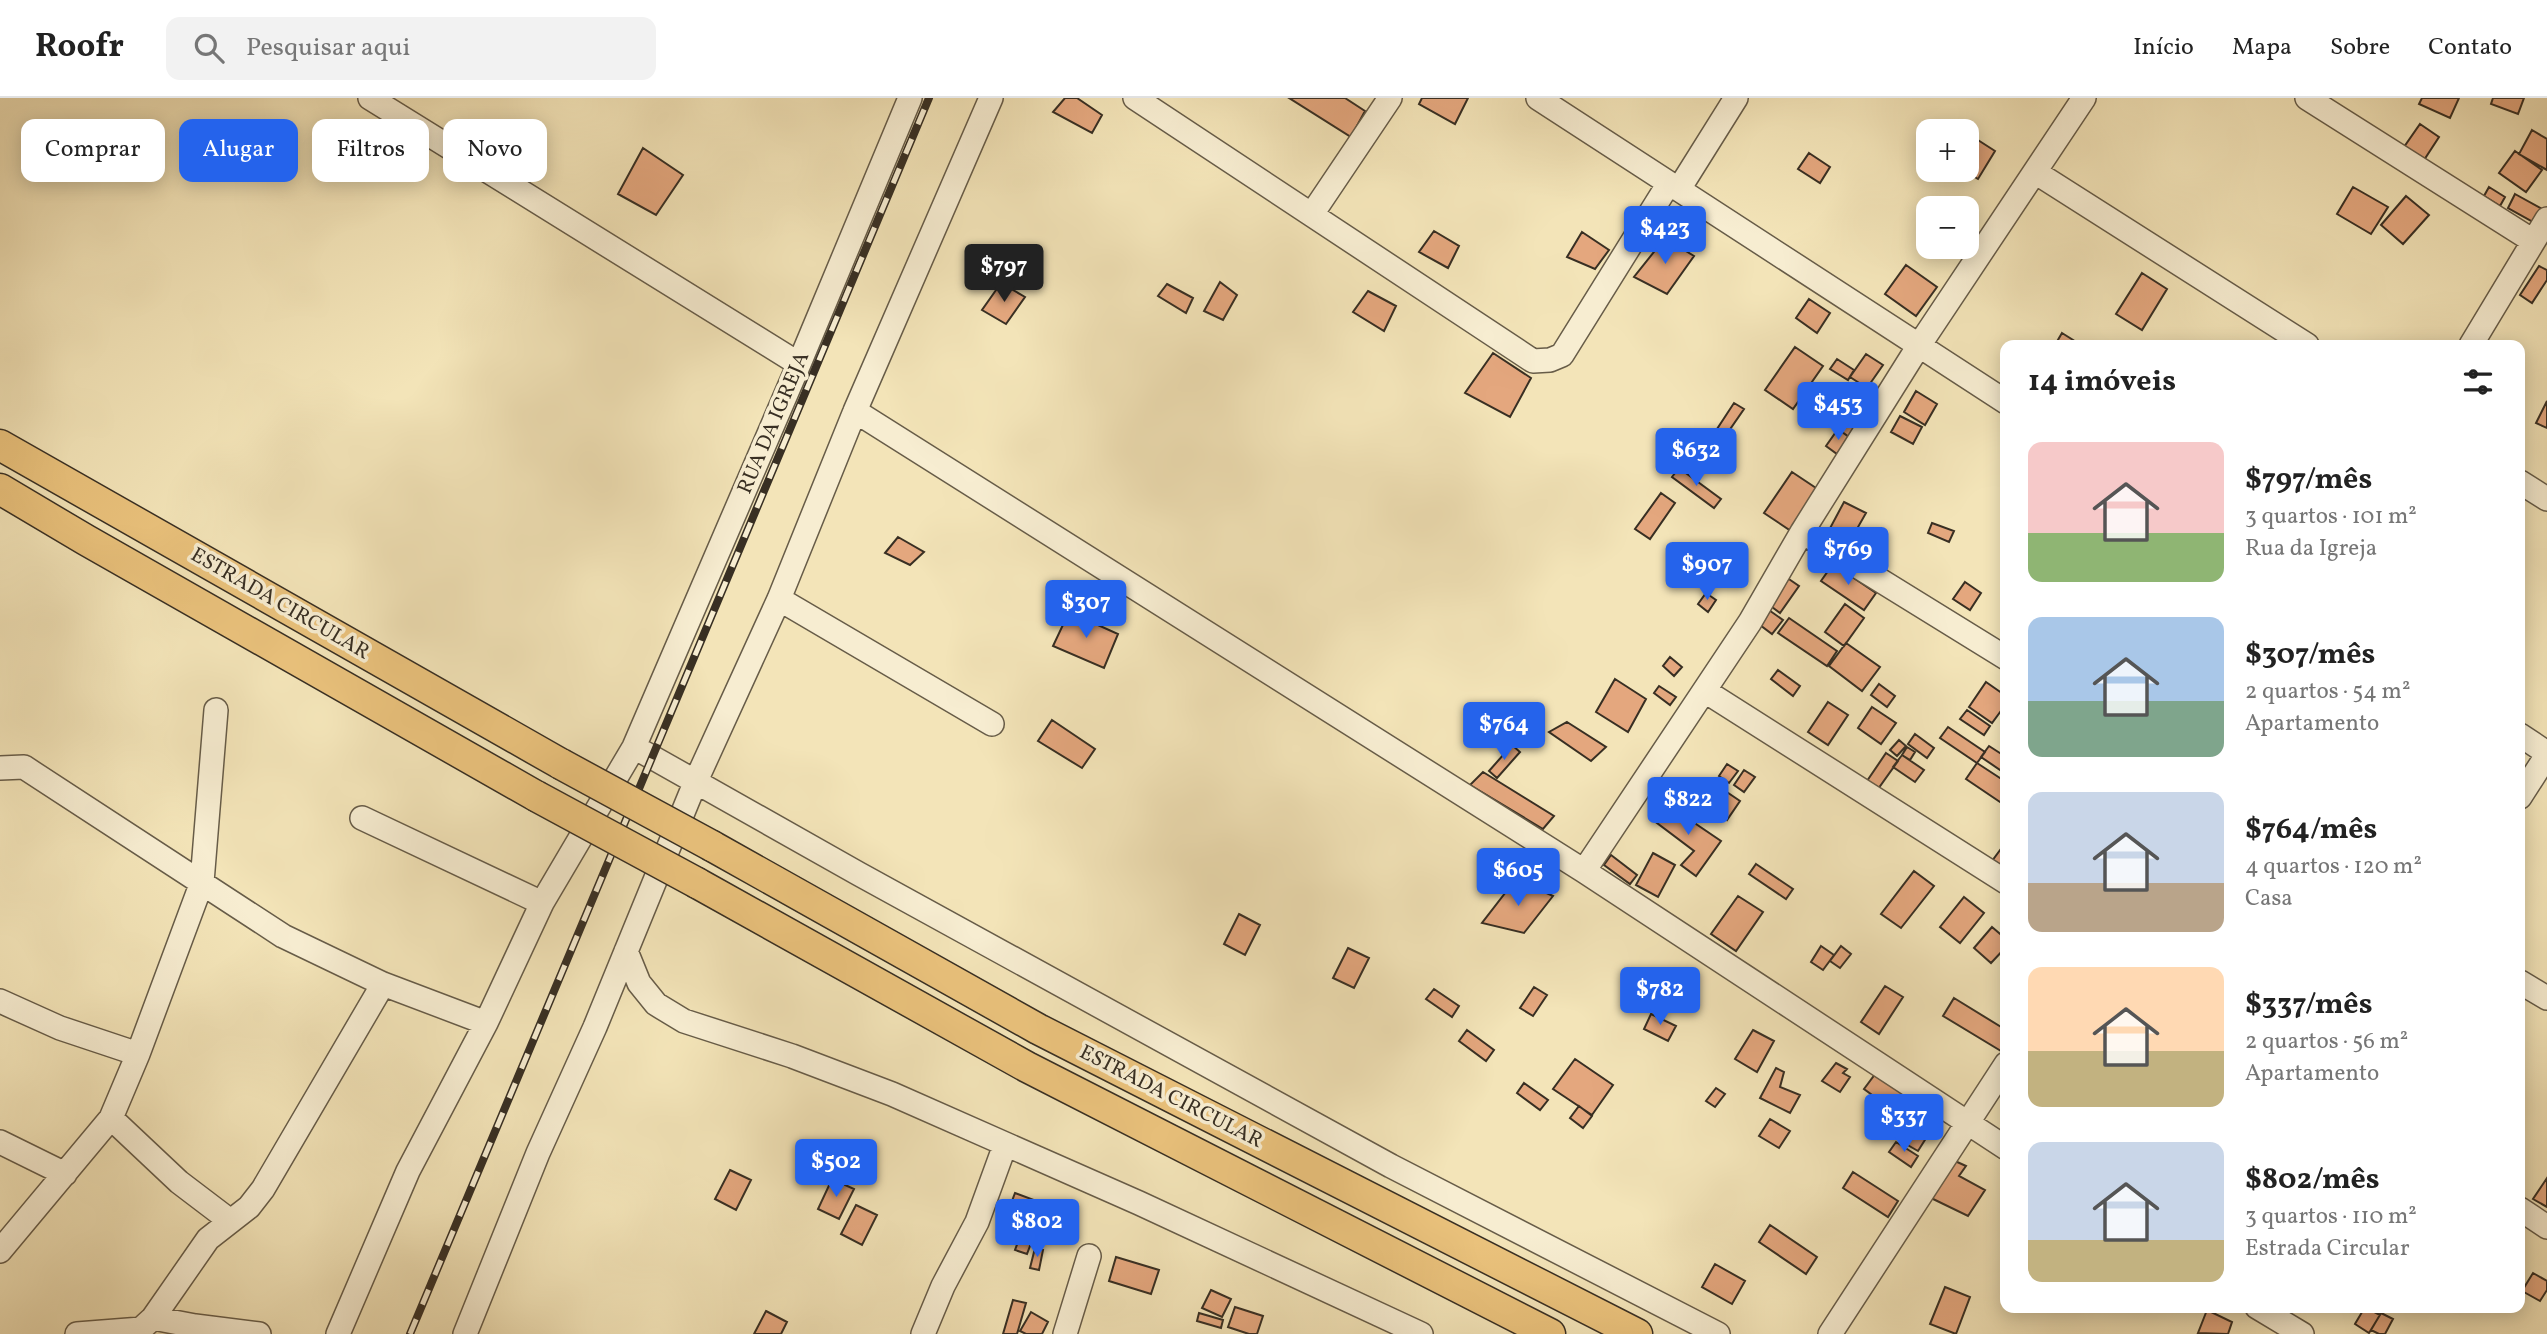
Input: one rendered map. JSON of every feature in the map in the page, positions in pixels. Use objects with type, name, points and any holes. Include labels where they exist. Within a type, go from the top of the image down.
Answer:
[{"type":"main road","name":"ESTRADA CIRCULAR","points":[[0,445],[561,764],[1038,1029],[1637,1334]]},
{"type":"main road","name":"ESTRADA CIRCULAR","points":[[0,489],[536,796],[1027,1067],[1550,1334]]},
{"type":"street","name":"RUA DA IGREJA","points":[[338,1334],[408,1171],[486,1023],[542,903],[634,747],[910,98]]},
{"type":"street","points":[[465,1334],[538,1153],[595,1027],[695,783],[779,599],[855,411],[991,98]]},
{"type":"street","points":[[1135,98],[1533,361],[1549,360],[1562,355],[1736,98]]},
{"type":"street","points":[[1312,214],[1390,98]]},
{"type":"street","points":[[1538,98],[2000,398]]},
{"type":"street","points":[[1584,872],[1750,622],[1802,532],[1918,347],[2084,98]]},
{"type":"street","points":[[2307,98],[2533,241]]},
{"type":"street","points":[[377,100],[799,364]]},
{"type":"street","points":[[2035,172],[2300,340]]},
{"type":"street","points":[[2474,340],[2547,219]]},
{"type":"street","points":[[855,411],[1584,872],[2000,1144]]},
{"type":"street","points":[[2525,485],[2547,499]]},
{"type":"street","points":[[1802,532],[2000,654]]},
{"type":"street","points":[[779,599],[992,724]]},
{"type":"street","points":[[1705,691],[2000,879]]},
{"type":"street","points":[[0,1251],[111,1118],[138,1054],[202,882],[216,710]]},
{"type":"street","points":[[2525,739],[2547,754],[2525,789]]},
{"type":"street","points":[[634,747],[1391,1166],[1718,1334]]},
{"type":"street","points":[[0,751],[283,936],[383,984],[486,1023]]},
{"type":"street","points":[[0,768],[24,767]]},
{"type":"street","points":[[362,818],[542,903]]},
{"type":"street","points":[[626,951],[639,983],[656,1004],[684,1021],[835,1071],[892,1094],[1139,1203],[1378,1325],[1420,1334]]},
{"type":"street","points":[[144,1327],[195,1254],[229,1220],[248,1207],[263,1189],[383,984]]},
{"type":"street","points":[[2525,985],[2547,998]]},
{"type":"street","points":[[0,1001],[61,1028],[138,1054]]},
{"type":"street","points":[[1830,1334],[2000,1073]]},
{"type":"street","points":[[111,1118],[179,1182],[229,1220]]},
{"type":"street","points":[[0,1142],[65,1174]]},
{"type":"street","points":[[923,1334],[943,1286],[977,1222],[1006,1145]]},
{"type":"street","points":[[2525,1212],[2547,1227]]},
{"type":"street","points":[[1065,1334],[1089,1256]]},
{"type":"street","points":[[2267,1313],[2302,1334]]},
{"type":"street","points":[[77,1334],[144,1327],[195,1326],[259,1334]]},
{"type":"building","points":[[1065,98],[1077,98],[1102,115],[1092,133],[1053,112]]},
{"type":"building","points":[[1289,98],[1345,98],[1365,111],[1351,137]]},
{"type":"building","points":[[1422,98],[1468,98],[1455,124],[1419,104]]},
{"type":"building","points":[[2422,98],[2459,98],[2450,118],[2419,104]]},
{"type":"building","points":[[2493,98],[2524,98],[2518,114],[2491,104]]},
{"type":"building","points":[[2420,124],[2439,137],[2424,160],[2404,147]]},
{"type":"building","points":[[2532,130],[2547,139],[2547,170],[2519,154]]},
{"type":"building","points":[[1979,141],[1995,151],[1979,177]]},
{"type":"building","points":[[643,148],[683,175],[656,215],[618,194]]},
{"type":"building","points":[[2515,151],[2542,170],[2526,192],[2499,173]]},
{"type":"building","points":[[1809,153],[1830,167],[1820,183],[1798,169]]},
{"type":"building","points":[[2353,187],[2388,207],[2371,234],[2337,214]]},
{"type":"building","points":[[2489,187],[2505,197],[2500,206],[2484,196]]},
{"type":"building","points":[[2515,194],[2542,209],[2535,223],[2508,208]]},
{"type":"building","points":[[2406,196],[2429,215],[2403,244],[2381,225]]},
{"type":"building","points":[[1434,231],[1459,246],[1448,268],[1419,252]]},
{"type":"building","points":[[1582,232],[1609,250],[1595,269],[1567,257]]},
{"type":"building","points":[[1665,238],[1694,256],[1667,294],[1634,277]]},
{"type":"building","points":[[1906,265],[1937,287],[1916,316],[1885,294]]},
{"type":"building","points":[[2539,266],[2547,270],[2547,280],[2532,303],[2520,295]]},
{"type":"building","points":[[2142,273],[2167,289],[2142,330],[2116,314]]},
{"type":"building","points":[[1220,282],[1237,295],[1223,320],[1204,311]]},
{"type":"building","points":[[1001,283],[1025,297],[1006,324],[982,310]]},
{"type":"building","points":[[1167,284],[1193,298],[1186,313],[1158,296]]},
{"type":"building","points":[[1368,291],[1396,306],[1384,331],[1353,312]]},
{"type":"building","points":[[1809,299],[1830,313],[1817,333],[1796,318]]},
{"type":"building","points":[[2062,333],[2073,340],[2058,340]]},
{"type":"building","points":[[1795,347],[1823,366],[1793,409],[1765,390]]},
{"type":"building","points":[[1493,353],[1531,378],[1510,417],[1465,393]]},
{"type":"building","points":[[1866,354],[1883,365],[1867,388],[1850,377]]},
{"type":"building","points":[[1837,359],[1854,370],[1848,380],[1830,369]]},
{"type":"building","points":[[1916,391],[1937,404],[1925,425],[1904,412]]},
{"type":"building","points":[[2547,401],[2547,428],[2536,423]]},
{"type":"building","points":[[1734,403],[1744,409],[1726,435],[1717,429]]},
{"type":"building","points":[[1830,403],[1859,424],[1849,437],[1820,417]]},
{"type":"building","points":[[1900,416],[1922,427],[1913,444],[1891,432]]},
{"type":"building","points":[[1838,429],[1849,437],[1837,454],[1826,446]]},
{"type":"building","points":[[1679,468],[1721,499],[1714,508],[1672,477]]},
{"type":"building","points":[[1792,472],[1819,490],[1791,531],[1764,513]]},
{"type":"building","points":[[1661,493],[1675,503],[1650,539],[1635,529]]},
{"type":"building","points":[[1844,502],[1866,513],[1849,543],[1828,532]]},
{"type":"building","points":[[1932,523],[1954,531],[1949,542],[1928,533]]},
{"type":"building","points":[[898,537],[924,552],[910,565],[885,553]]},
{"type":"building","points":[[1833,564],[1876,593],[1864,610],[1821,581]]},
{"type":"building","points":[[1783,575],[1799,586],[1780,613],[1764,601]]},
{"type":"building","points":[[1965,582],[1981,593],[1970,610],[1953,599]]},
{"type":"building","points":[[1706,593],[1716,600],[1708,612],[1698,604]]},
{"type":"building","points":[[1845,604],[1864,618],[1844,646],[1825,632]]},
{"type":"building","points":[[1766,608],[1783,620],[1772,634],[1756,622]]},
{"type":"building","points":[[1069,612],[1118,634],[1104,668],[1053,646]]},
{"type":"building","points":[[1789,618],[1837,651],[1827,666],[1778,633]]},
{"type":"building","points":[[1846,643],[1880,667],[1862,691],[1829,666]]},
{"type":"building","points":[[1670,657],[1682,667],[1674,676],[1663,666]]},
{"type":"building","points":[[1778,670],[1800,686],[1793,696],[1771,679]]},
{"type":"building","points":[[1615,679],[1646,699],[1628,732],[1596,712]]},
{"type":"building","points":[[1986,682],[2000,692],[2000,712],[1992,723],[1969,707]]},
{"type":"building","points":[[1879,684],[1895,696],[1887,707],[1871,695]]},
{"type":"building","points":[[1659,686],[1676,697],[1670,705],[1654,693]]},
{"type":"building","points":[[1828,702],[1848,715],[1828,745],[1808,732]]},
{"type":"building","points":[[1872,707],[1896,723],[1881,744],[1858,728]]},
{"type":"building","points":[[1967,710],[1990,726],[1984,735],[1960,719]]},
{"type":"building","points":[[1052,720],[1095,749],[1082,768],[1038,741]]},
{"type":"building","points":[[1567,722],[1606,747],[1591,761],[1549,732]]},
{"type":"building","points":[[1948,727],[1985,752],[1977,763],[1940,738]]},
{"type":"building","points":[[1915,734],[1934,748],[1927,758],[1908,744]]},
{"type":"building","points":[[1899,740],[1906,746],[1897,756],[1890,750]]},
{"type":"building","points":[[1512,745],[1520,752],[1497,778],[1489,771]]},
{"type":"building","points":[[1989,746],[2000,753],[2000,770],[1981,757]]},
{"type":"building","points":[[1907,747],[1915,752],[1910,760],[1902,755]]},
{"type":"building","points":[[1886,753],[1898,761],[1878,789],[1867,781]]},
{"type":"building","points":[[1902,755],[1924,770],[1915,782],[1893,767]]},
{"type":"building","points":[[1977,763],[2000,778],[2000,802],[1966,779]]},
{"type":"building","points":[[1727,764],[1738,771],[1729,783],[1719,776]]},
{"type":"building","points":[[1744,770],[1755,777],[1744,792],[1734,785]]},
{"type":"building","points":[[1483,772],[1554,816],[1543,829],[1470,785]]},
{"type":"building","points":[[1657,775],[1684,793],[1673,810],[1646,792]]},
{"type":"building","points":[[1715,784],[1740,801],[1727,820],[1702,803]]},
{"type":"building","points":[[1665,803],[1721,841],[1696,876],[1681,865],[1694,851],[1653,820]]},
{"type":"building","points":[[2000,850],[2000,866],[1992,861]]},
{"type":"building","points":[[1653,853],[1675,865],[1658,897],[1636,885]]},
{"type":"building","points":[[1519,854],[1537,867],[1531,876],[1512,863]]},
{"type":"building","points":[[1611,855],[1637,875],[1630,884],[1604,865]]},
{"type":"building","points":[[1756,864],[1793,889],[1786,899],[1749,874]]},
{"type":"building","points":[[1914,871],[1934,886],[1901,928],[1881,914]]},
{"type":"building","points":[[1516,879],[1553,896],[1524,933],[1482,923]]},
{"type":"building","points":[[1738,896],[1763,912],[1736,951],[1711,934]]},
{"type":"building","points":[[1964,897],[1984,913],[1960,943],[1940,927]]},
{"type":"building","points":[[1239,914],[1260,925],[1245,955],[1224,944]]},
{"type":"building","points":[[1992,927],[2000,934],[2000,953],[1991,963],[1974,948]]},
{"type":"building","points":[[1821,946],[1834,955],[1823,970],[1811,962]]},
{"type":"building","points":[[1841,946],[1851,954],[1840,968],[1830,961]]},
{"type":"building","points":[[1348,948],[1369,958],[1354,988],[1333,978]]},
{"type":"building","points":[[1885,986],[1903,997],[1879,1034],[1861,1022]]},
{"type":"building","points":[[1534,987],[1547,995],[1533,1016],[1520,1008]]},
{"type":"building","points":[[1434,989],[1459,1006],[1452,1017],[1426,999]]},
{"type":"building","points":[[1954,998],[2000,1026],[2000,1050],[1943,1016]]},
{"type":"building","points":[[1651,1014],[1676,1026],[1668,1041],[1644,1029]]},
{"type":"building","points":[[1467,1030],[1494,1050],[1486,1061],[1459,1041]]},
{"type":"building","points":[[1753,1030],[1774,1041],[1757,1072],[1735,1059]]},
{"type":"building","points":[[1575,1059],[1613,1085],[1592,1115],[1553,1089]]},
{"type":"building","points":[[1836,1063],[1847,1069],[1843,1073],[1850,1077],[1840,1092],[1822,1081]]},
{"type":"building","points":[[1776,1068],[1784,1072],[1780,1087],[1800,1095],[1790,1113],[1760,1098]]},
{"type":"building","points":[[1876,1073],[1913,1099],[1901,1116],[1864,1089]]},
{"type":"building","points":[[1524,1083],[1548,1100],[1540,1110],[1517,1093]]},
{"type":"building","points":[[1716,1088],[1725,1094],[1715,1107],[1706,1101]]},
{"type":"building","points":[[1914,1102],[1940,1116],[1918,1151],[1892,1136]]},
{"type":"building","points":[[1579,1106],[1592,1116],[1583,1128],[1570,1118]]},
{"type":"building","points":[[1770,1119],[1790,1131],[1779,1148],[1759,1136]]},
{"type":"building","points":[[1896,1142],[1918,1156],[1911,1167],[1889,1152]]},
{"type":"building","points":[[1955,1161],[1966,1166],[1959,1176],[1985,1190],[1968,1216],[1931,1198]]},
{"type":"building","points":[[730,1170],[751,1180],[736,1210],[715,1199]]},
{"type":"building","points":[[1853,1172],[1898,1201],[1888,1217],[1843,1188]]},
{"type":"building","points":[[2547,1178],[2547,1207],[2533,1199]]},
{"type":"building","points":[[832,1179],[854,1189],[839,1219],[818,1209]]},
{"type":"building","points":[[1015,1193],[1034,1200],[1028,1216],[1009,1209]]},
{"type":"building","points":[[856,1205],[877,1215],[862,1245],[841,1234]]},
{"type":"building","points":[[1025,1223],[1037,1227],[1027,1254],[1015,1250]]},
{"type":"building","points":[[1770,1225],[1817,1257],[1806,1274],[1759,1242]]},
{"type":"building","points":[[1035,1248],[1043,1250],[1039,1270],[1030,1268]]},
{"type":"building","points":[[1116,1257],[1159,1270],[1151,1294],[1109,1281]]},
{"type":"building","points":[[1715,1264],[1745,1281],[1732,1304],[1702,1287]]},
{"type":"building","points":[[2533,1273],[2547,1281],[2547,1290],[2540,1301],[2525,1293],[2525,1286]]},
{"type":"building","points":[[1945,1287],[1970,1297],[1956,1334],[1930,1324]]},
{"type":"building","points":[[1211,1290],[1231,1299],[1222,1317],[1202,1308]]},
{"type":"building","points":[[1013,1300],[1026,1303],[1017,1334],[1003,1334]]},
{"type":"building","points":[[1235,1307],[1263,1316],[1257,1334],[1228,1327]]},
{"type":"building","points":[[766,1311],[787,1322],[781,1334],[754,1334]]},
{"type":"building","points":[[1031,1312],[1048,1322],[1042,1334],[1026,1334],[1020,1331]]},
{"type":"building","points":[[1199,1313],[1223,1320],[1221,1328],[1197,1321]]},
{"type":"building","points":[[2206,1313],[2213,1313],[2232,1322],[2228,1334],[2198,1333]]},
{"type":"building","points":[[2361,1313],[2380,1315],[2369,1333],[2355,1324]]},
{"type":"building","points":[[2381,1313],[2393,1319],[2385,1334],[2371,1330]]},
{"type":"railway","points":[[410,1334],[929,98]]}]
